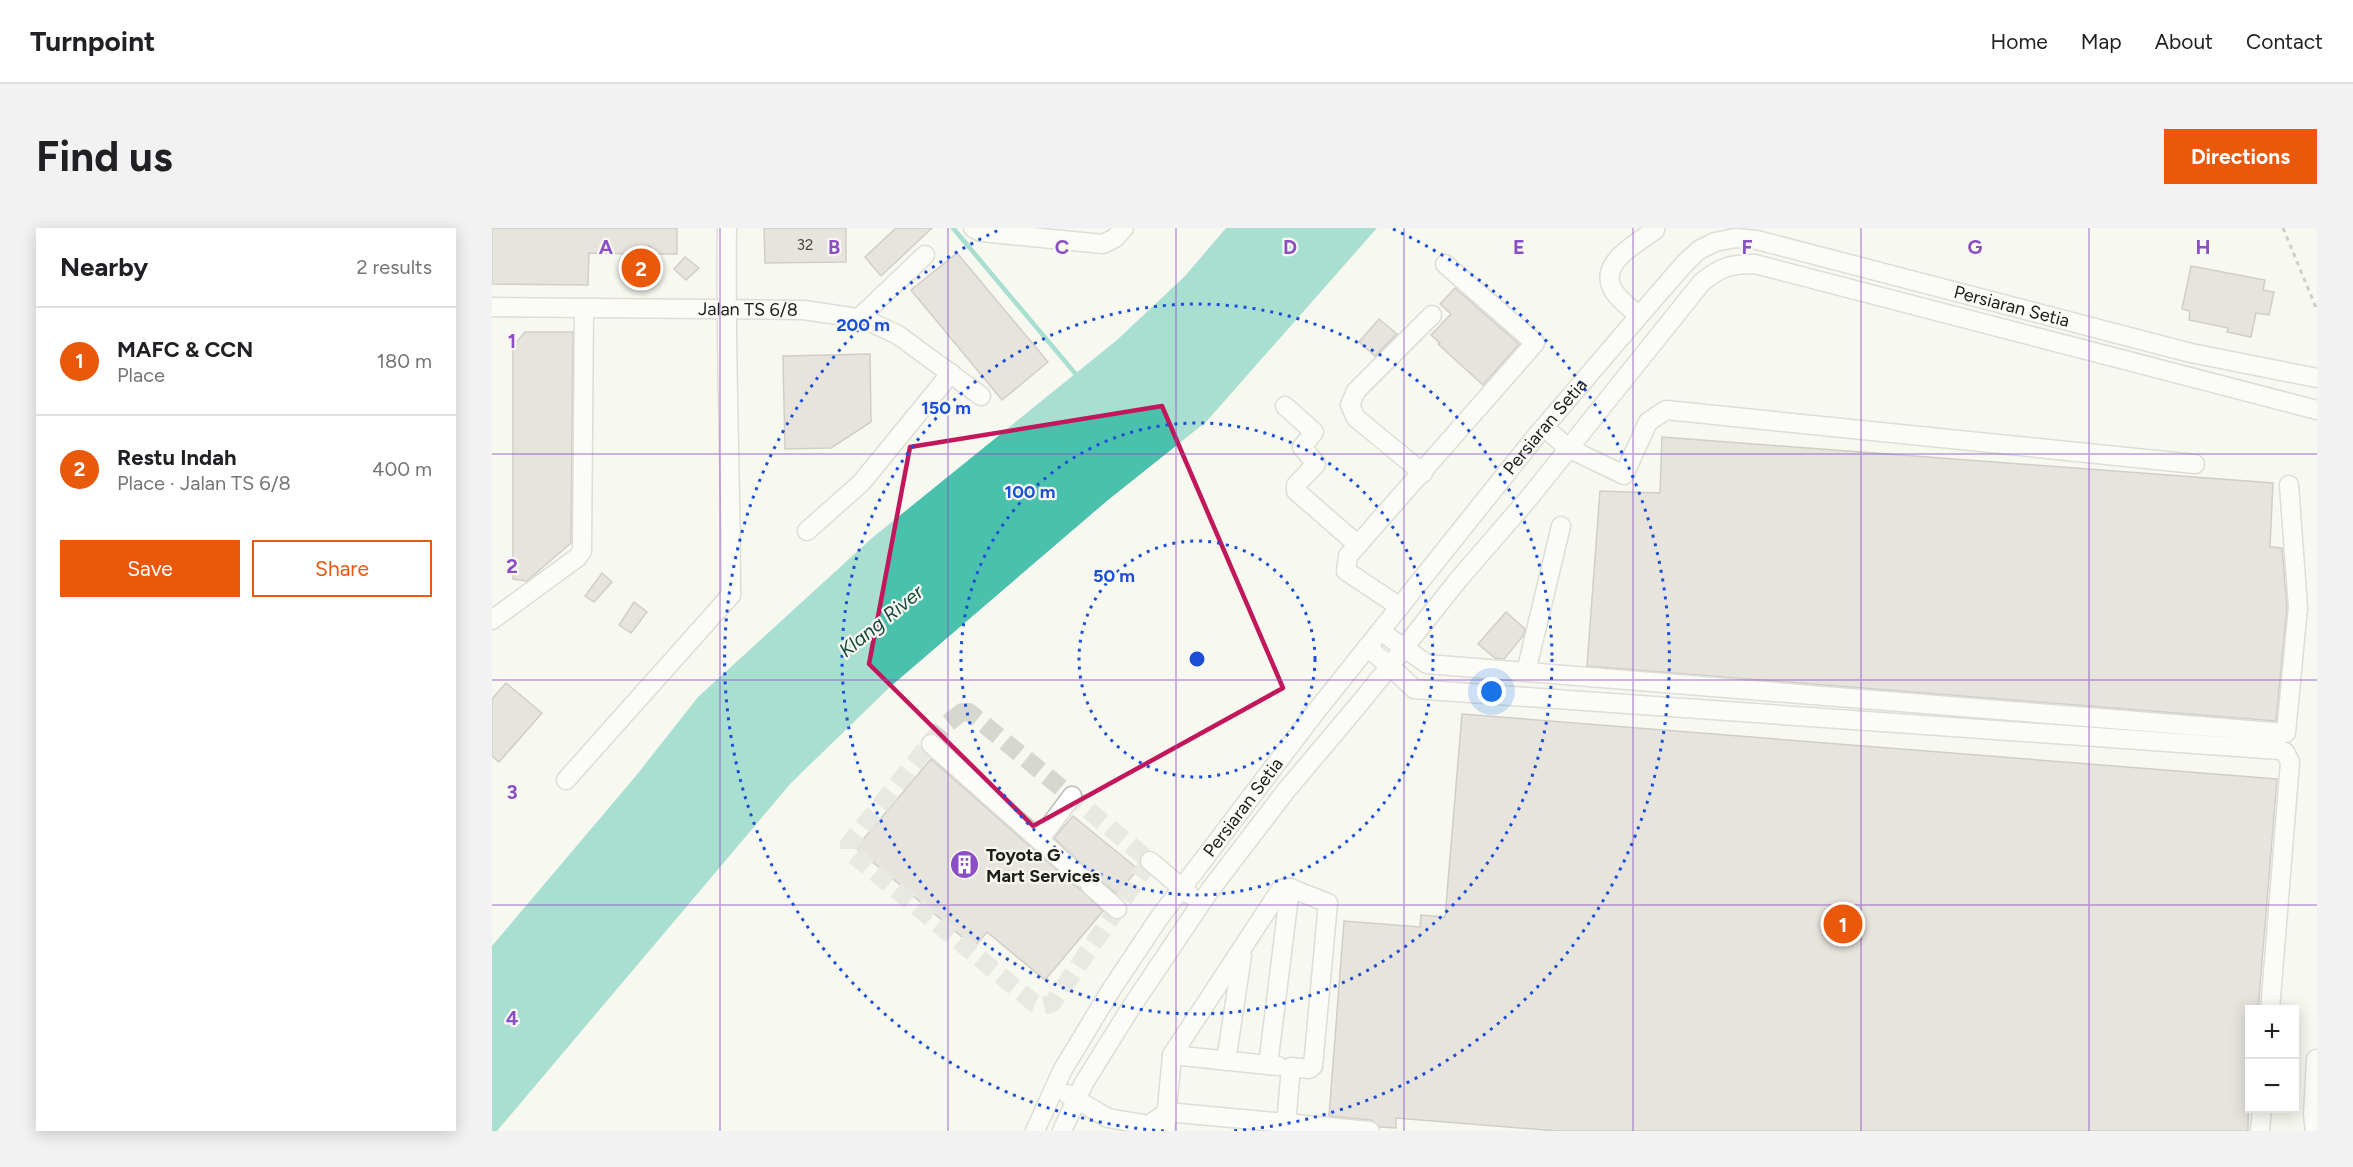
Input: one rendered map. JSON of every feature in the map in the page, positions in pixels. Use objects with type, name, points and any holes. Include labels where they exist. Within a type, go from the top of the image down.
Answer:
[{"type":"street","points":[[566,780],[731,595],[726,308],[727,228]]},
{"type":"street","points":[[973,228],[981,232],[1103,244],[1124,228]]},
{"type":"street","points":[[1639,316],[1614,292],[1609,277],[1612,263],[1655,230]]},
{"type":"street","name":"Persiaran Setia","points":[[1035,1131],[1055,1086],[1111,990],[1182,888],[1367,647],[1544,427],[1685,263],[1699,250],[1716,242],[1735,238],[1757,240],[2191,353],[2317,378]]},
{"type":"street","points":[[1725,240],[1728,266]]},
{"type":"street","points":[[859,318],[925,255]]},
{"type":"street","points":[[1400,607],[1346,571],[1348,556],[1535,343],[1445,264]]},
{"type":"street","name":"Persiaran Setia","points":[[1062,1131],[1076,1099],[1130,1009],[1201,903],[1285,792],[1702,282],[1718,270],[1735,264],[1755,264],[2317,410]]},
{"type":"street","name":"Jalan TS 6/8","points":[[492,307],[726,308],[818,311],[859,318],[898,335],[981,396]]},
{"type":"street","points":[[492,620],[578,557],[582,551],[584,308]]},
{"type":"street","points":[[1423,472],[1356,418],[1350,405],[1356,391],[1432,315]]},
{"type":"street","points":[[807,531],[861,483],[951,374]]},
{"type":"street","points":[[1285,406],[1314,432],[1302,447],[1316,464],[1296,484],[1296,491],[1358,545]]},
{"type":"street","points":[[1544,427],[1568,448],[1624,475],[1648,422],[1666,410],[2195,464]]},
{"type":"street","points":[[1380,631],[1403,649],[1428,664],[2286,733],[2298,607],[2289,484]]},
{"type":"street","points":[[1526,672],[1561,526]]},
{"type":"street","points":[[1367,647],[1414,689],[2285,752],[2290,762],[2270,1005]]},
{"type":"street","points":[[931,744],[1117,909]]},
{"type":"street","points":[[1040,839],[1072,796]]},
{"type":"street","points":[[1150,861],[1201,903]]},
{"type":"street","points":[[1055,1086],[1108,1118],[1156,1129],[1167,1112],[1172,1055],[1281,889],[1290,888],[1328,903],[1313,1066],[1309,1069],[1172,1055]]},
{"type":"street","points":[[1268,1065],[1290,888]]},
{"type":"street","points":[[1226,1061],[1243,948]]},
{"type":"street","points":[[2315,1131],[2313,1114],[2316,1059]]},
{"type":"street","points":[[1286,1124],[1291,1067]]},
{"type":"street","points":[[1167,1112],[1370,1131]]},
{"type":"street","points":[[2260,1131],[2262,1113]]},
{"type":"path","points":[[2283,228],[2317,310]]},
{"type":"highlighted area","points":[[1162,406],[1283,688],[1033,826],[869,664],[910,447]]},
{"type":"water","name":"Klang River","points":[[1226,228],[1377,228],[1206,422],[1108,500],[891,686],[791,783],[497,1131],[492,1131],[492,946],[635,777],[698,697],[872,538],[1117,340],[1185,276]]},
{"type":"building","points":[[492,228],[677,228],[677,254],[658,254],[649,246],[648,282],[633,282],[634,254],[589,253],[588,285],[492,284]]},
{"type":"building","points":[[764,228],[846,228],[846,262],[765,263]]},
{"type":"building","points":[[896,228],[932,228],[881,276],[865,257]]},
{"type":"building","points":[[957,253],[1048,362],[1002,400],[911,290]]},
{"type":"building","points":[[685,257],[699,268],[686,280],[674,269]]},
{"type":"building","points":[[2191,266],[2265,280],[2263,290],[2274,292],[2269,315],[2256,313],[2251,337],[2227,332],[2228,328],[2189,320],[2190,311],[2182,309]]},
{"type":"building","points":[[1455,288],[1519,344],[1483,385],[1431,335],[1451,314],[1440,304]]},
{"type":"building","points":[[1379,319],[1397,334],[1375,356],[1359,342]]},
{"type":"building","points":[[525,332],[573,332],[571,543],[527,581],[513,579],[513,346]]},
{"type":"building","points":[[870,354],[871,422],[831,448],[785,449],[783,356]]},
{"type":"building","points":[[1662,437],[2273,483],[2270,547],[2282,548],[2287,607],[2276,721],[1587,666],[1600,491],[1660,493]]},
{"type":"building","points":[[602,573],[612,582],[594,602],[585,596]]},
{"type":"building","points":[[634,602],[647,612],[631,633],[619,625]]},
{"type":"building","points":[[1506,612],[1525,629],[1523,636],[1504,659],[1495,658],[1478,644]]},
{"type":"building","points":[[506,683],[542,713],[499,762],[492,756],[492,699]]},
{"type":"building","points":[[1462,714],[2277,779],[2258,1005],[2245,1005],[2245,1113],[2248,1113],[2248,1131],[1557,1131],[1396,1118],[1396,1128],[1380,1127],[1371,1120],[1329,1116],[1344,921],[1420,927],[1421,915],[1445,917]]},
{"type":"building","name":"Toyota G Mart Services","points":[[931,759],[1103,911],[1045,980],[987,932],[974,947],[856,848]]},
{"type":"building","points":[[1073,816],[1138,869],[1117,894],[1054,838]]},
{"type":"waterway","points":[[953,228],[1079,378]]},
{"type":"tunnel","points":[[962,712],[969,712],[1150,861],[1052,1004],[1042,1006],[1034,1003],[849,851],[849,844],[944,726],[962,712]]},
{"type":"place","name":"Restu Indah","points":[[641,268]]},
{"type":"place","name":"Toyota G Mart Services","points":[[965,865]]},
{"type":"place","name":"MAFC & CCN","points":[[1843,924]]}]
